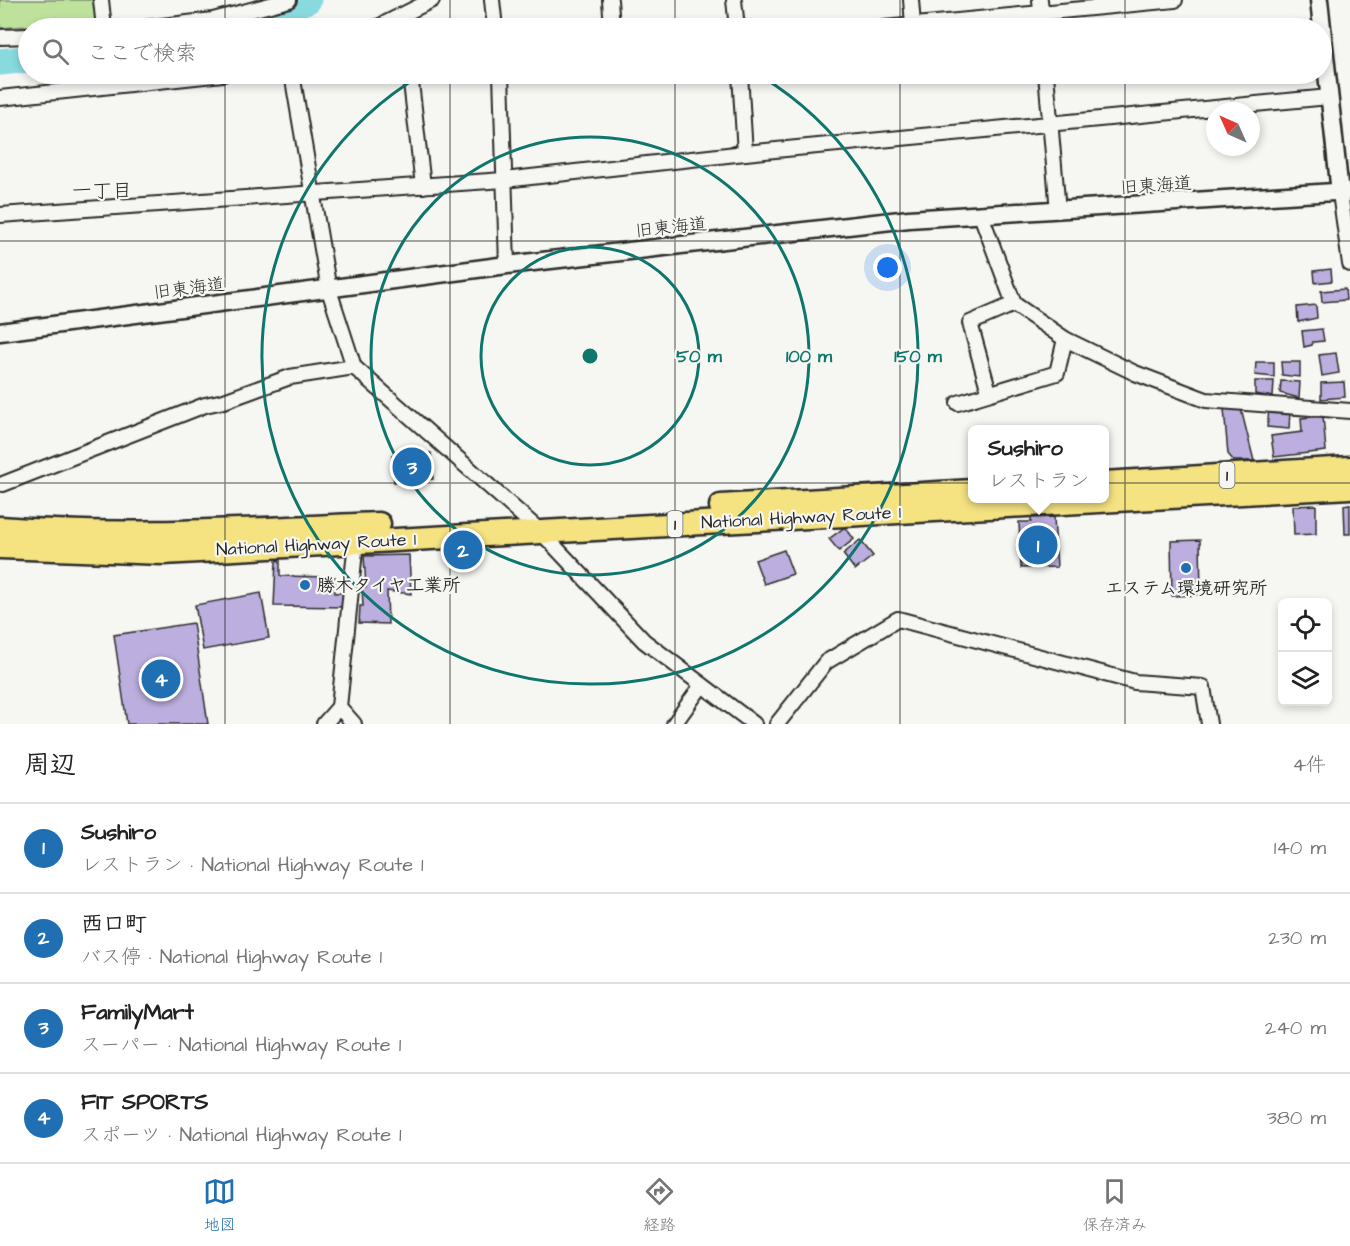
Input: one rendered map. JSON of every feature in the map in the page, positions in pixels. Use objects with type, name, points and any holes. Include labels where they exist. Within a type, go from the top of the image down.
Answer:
[{"type":"highway","name":"1","points":[[1109,483],[1350,468]]},
{"type":"highway","name":"National Highway Route 1","points":[[1109,498],[1350,487]]},
{"type":"highway","name":"National Highway Route 1","points":[[0,547],[163,553],[356,541],[968,491]]},
{"type":"highway","name":"National Highway Route 1","points":[[0,528],[71,534],[130,534],[533,525],[1006,503]]},
{"type":"street","points":[[101,0],[103,18]]},
{"type":"street","points":[[409,18],[432,0]]},
{"type":"street","points":[[492,0],[494,18]]},
{"type":"street","points":[[610,0],[611,18]]},
{"type":"street","points":[[734,0],[736,18]]},
{"type":"street","points":[[911,0],[912,18]]},
{"type":"street","points":[[960,18],[1041,6],[1175,0]]},
{"type":"street","points":[[1319,0],[1321,18]]},
{"type":"street","points":[[220,18],[283,1]]},
{"type":"street","points":[[0,37],[18,36]]},
{"type":"street","points":[[0,98],[131,84]]},
{"type":"street","points":[[294,84],[329,290],[354,367],[533,525],[644,641],[754,724]]},
{"type":"street","points":[[411,84],[423,186]]},
{"type":"street","points":[[501,84],[507,265]]},
{"type":"street","points":[[741,84],[745,153]]},
{"type":"street","points":[[1047,84],[1058,211]]},
{"type":"street","points":[[1328,84],[1345,192],[1350,264]]},
{"type":"street","points":[[0,215],[504,180],[745,153],[1329,97]]},
{"type":"street","name":"旧東海道","points":[[0,332],[507,265],[909,219],[1345,192]]},
{"type":"street","points":[[981,215],[1014,304],[1065,339],[1135,373],[1206,400],[1350,411]]},
{"type":"street","points":[[989,392],[970,323],[1014,304]]},
{"type":"street","points":[[958,403],[1057,373],[1065,339]]},
{"type":"street","points":[[3,484],[205,405],[224,401],[290,377],[354,367]]},
{"type":"street","points":[[324,724],[339,706],[356,541]]},
{"type":"street","points":[[777,724],[826,662],[898,618],[1135,682],[1203,687],[1209,724]]},
{"type":"street","points":[[674,724],[702,685]]},
{"type":"street","points":[[339,706],[354,724]]},
{"type":"green space","points":[[0,0],[94,0],[96,18],[18,18],[18,27],[0,28]]},
{"type":"building","points":[[1331,269],[1332,281],[1315,283],[1314,271]]},
{"type":"building","points":[[1345,289],[1346,300],[1322,302],[1321,291]]},
{"type":"building","points":[[1316,305],[1317,318],[1298,322],[1297,307]]},
{"type":"building","points":[[1322,329],[1324,341],[1313,342],[1312,345],[1304,347],[1302,331]]},
{"type":"building","points":[[1336,353],[1339,373],[1322,376],[1319,355]]},
{"type":"building","points":[[1256,362],[1274,362],[1274,377],[1255,375]]},
{"type":"building","points":[[1281,362],[1300,362],[1300,377],[1282,375]]},
{"type":"building","points":[[1255,381],[1274,381],[1273,397],[1255,394]]},
{"type":"building","points":[[1281,381],[1300,382],[1299,398],[1280,393]]},
{"type":"building","points":[[1344,382],[1345,397],[1321,399],[1321,383]]},
{"type":"building","points":[[1224,409],[1241,409],[1254,461],[1234,461],[1228,454]]},
{"type":"building","points":[[1269,410],[1290,411],[1289,429],[1267,427]]},
{"type":"building","points":[[1323,416],[1326,451],[1274,457],[1271,436],[1302,432],[1301,418]]},
{"type":"building","points":[[431,453],[433,479],[394,482],[392,455]]},
{"type":"building","points":[[1350,504],[1350,534],[1345,534],[1344,505]]},
{"type":"building","points":[[1316,505],[1316,534],[1294,535],[1293,506]]},
{"type":"building","points":[[1054,517],[1057,567],[1021,568],[1019,522],[1031,522],[1031,518]]},
{"type":"building","points":[[845,527],[854,539],[839,551],[829,539]]},
{"type":"building","points":[[860,540],[873,556],[855,570],[843,554]]},
{"type":"building","name":"エステム環境研究所","points":[[1200,540],[1201,595],[1172,596],[1171,541]]},
{"type":"building","points":[[784,550],[793,574],[764,584],[755,560]]},
{"type":"building","points":[[409,555],[411,594],[387,591],[388,624],[359,623],[360,606],[363,606],[362,587],[366,587],[364,556]]},
{"type":"building","name":"勝木タイヤ工業所","points":[[280,560],[280,576],[335,577],[335,593],[346,592],[345,607],[274,606],[276,561]]},
{"type":"building","points":[[261,593],[269,638],[203,650],[195,605]]},
{"type":"building","points":[[193,623],[208,724],[127,724],[114,635]]},
{"type":"waterway","points":[[257,18],[308,0]]},
{"type":"waterway","points":[[0,62],[18,60]]},
{"type":"place","name":"FamilyMart","points":[[412,467]]},
{"type":"place","name":"Sushiro","points":[[1038,545]]},
{"type":"place","name":"西口町","points":[[463,550]]},
{"type":"place","name":"エステム環境研究所","points":[[1186,568]]},
{"type":"place","name":"勝木タイヤ工業所","points":[[305,585]]},
{"type":"place","name":"FIT SPORTS","points":[[161,679]]},
{"type":"district","name":"一丁目","points":[[102,190]]}]
